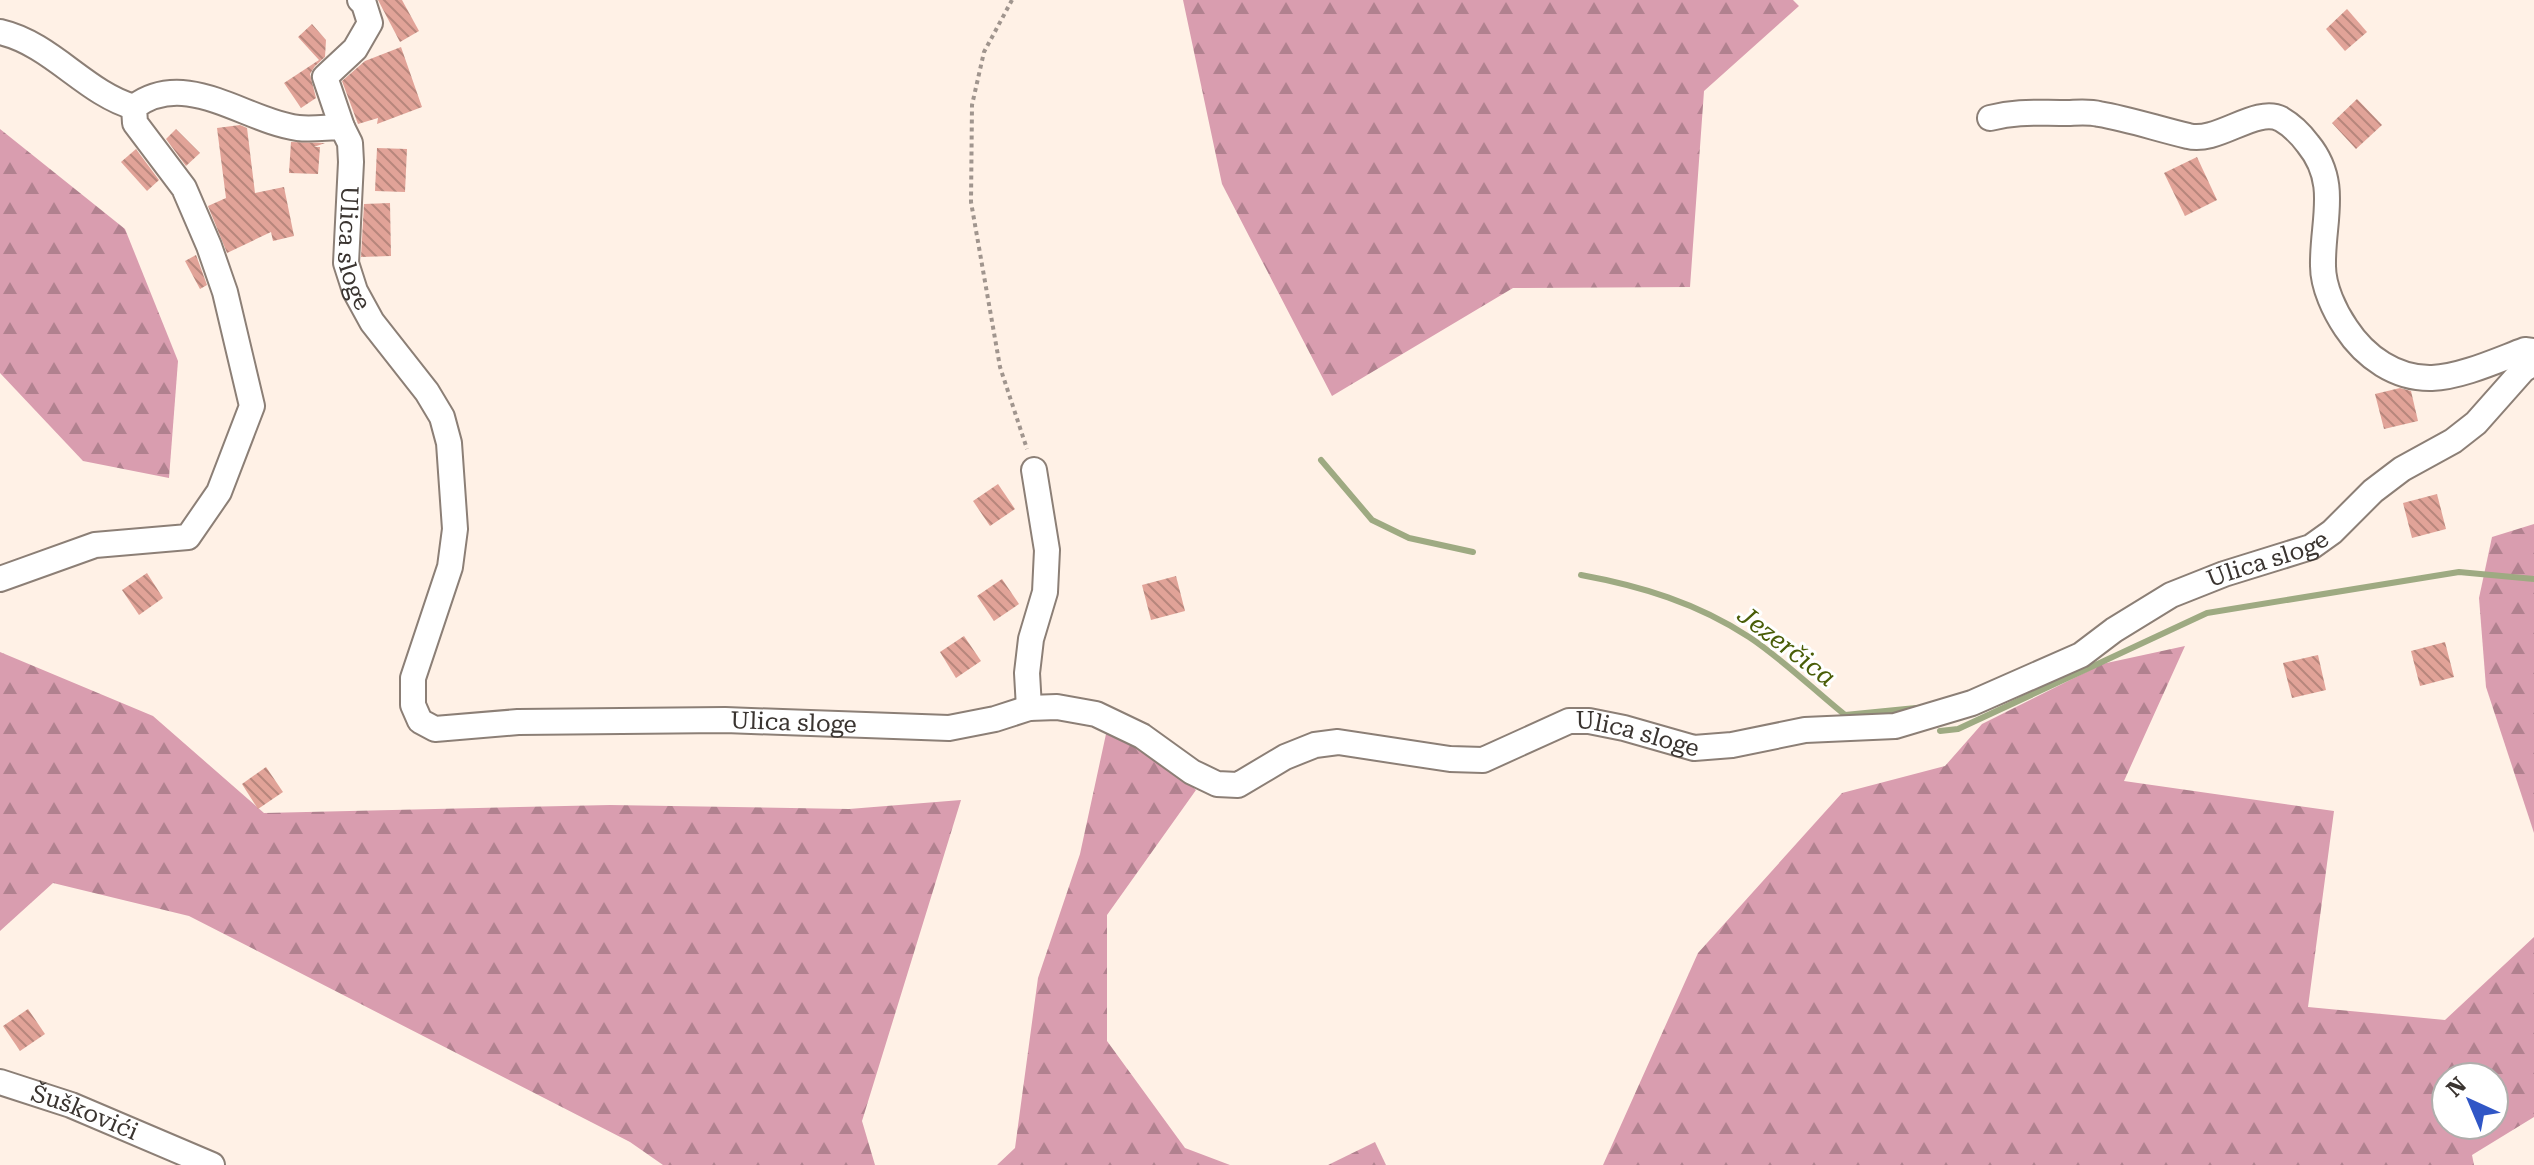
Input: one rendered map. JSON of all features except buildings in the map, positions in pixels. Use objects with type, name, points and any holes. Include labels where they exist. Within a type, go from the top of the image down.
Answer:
[{"type":"street","points":[[134,107],[146,98],[170,91],[210,99],[298,128],[342,127],[325,77],[355,49],[370,23],[360,0]]},
{"type":"street","points":[[0,32],[50,55],[114,101],[134,107]]},
{"type":"street","points":[[0,579],[95,545],[188,537],[219,492],[252,406],[225,292],[209,246],[184,188],[135,123],[134,107]]},
{"type":"street","points":[[1990,118],[2015,112],[2096,113],[2194,138],[2216,134],[2267,116],[2278,117],[2296,128],[2316,153],[2325,176],[2329,200],[2323,270],[2336,313],[2357,344],[2379,364],[2408,375],[2432,378],[2525,350],[2534,351]]},
{"type":"street","name":"Ulica sloge","points":[[342,127],[350,143],[351,162],[346,263],[355,291],[372,322],[427,392],[442,417],[449,443],[455,529],[450,567],[413,678],[413,705],[420,721],[435,729],[518,722],[709,720],[949,728],[995,719],[1029,708],[1057,707],[1096,714],[1142,736],[1204,778],[1217,784],[1238,785],[1285,757],[1315,745],[1338,742],[1450,759],[1483,760],[1569,721],[1589,721],[1624,728],[1694,748],[1732,745],[1805,730],[1895,726],[1972,703],[2081,655],[2114,630],[2171,595],[2224,574],[2311,547],[2402,469],[2453,441],[2476,423],[2523,370],[2534,363]]},
{"type":"street","points":[[1029,708],[1027,673],[1031,639],[1045,592],[1047,550],[1034,470]]},
{"type":"street","name":"Šuškovići","points":[[0,1082],[71,1105],[212,1165]]},
{"type":"path","points":[[1012,0],[984,52],[972,105],[971,202],[1000,367],[1034,470]]},
{"type":"green space","points":[[1183,0],[1793,0],[1799,6],[1704,91],[1690,287],[1513,288],[1332,396],[1222,184]]},
{"type":"green space","points":[[0,129],[125,229],[178,361],[169,478],[83,461],[0,373]]},
{"type":"green space","points":[[2534,524],[2534,833],[2486,687],[2479,598],[2492,537]]},
{"type":"green space","points":[[2185,646],[2124,781],[2334,811],[2308,1007],[2445,1020],[2534,937],[2534,1117],[2510,1132],[2510,1061],[2430,1061],[2430,1141],[2495,1141],[2472,1155],[2474,1165],[1603,1165],[1698,953],[1842,793],[1945,766],[1982,724],[2102,664]]},
{"type":"green space","points":[[0,652],[153,716],[264,813],[610,805],[849,809],[961,800],[862,1121],[875,1165],[663,1165],[630,1142],[189,916],[53,883],[0,931]]},
{"type":"green space","points":[[1111,711],[1196,790],[1107,915],[1107,1041],[1185,1148],[1230,1165],[997,1165],[1015,1148],[1038,978],[1080,854]]},
{"type":"green space","points":[[1375,1142],[1386,1165],[1328,1165]]},
{"type":"waterway","name":"Jezerčica","points":[[1321,460],[1372,520],[1409,538],[1473,552]]},
{"type":"waterway","points":[[1940,731],[1958,729],[2207,613],[2459,572],[2534,579]]},
{"type":"waterway","name":"Jezerčica","points":[[1581,575],[1668,597],[1729,625],[1773,655],[1845,715],[1916,708]]}]
